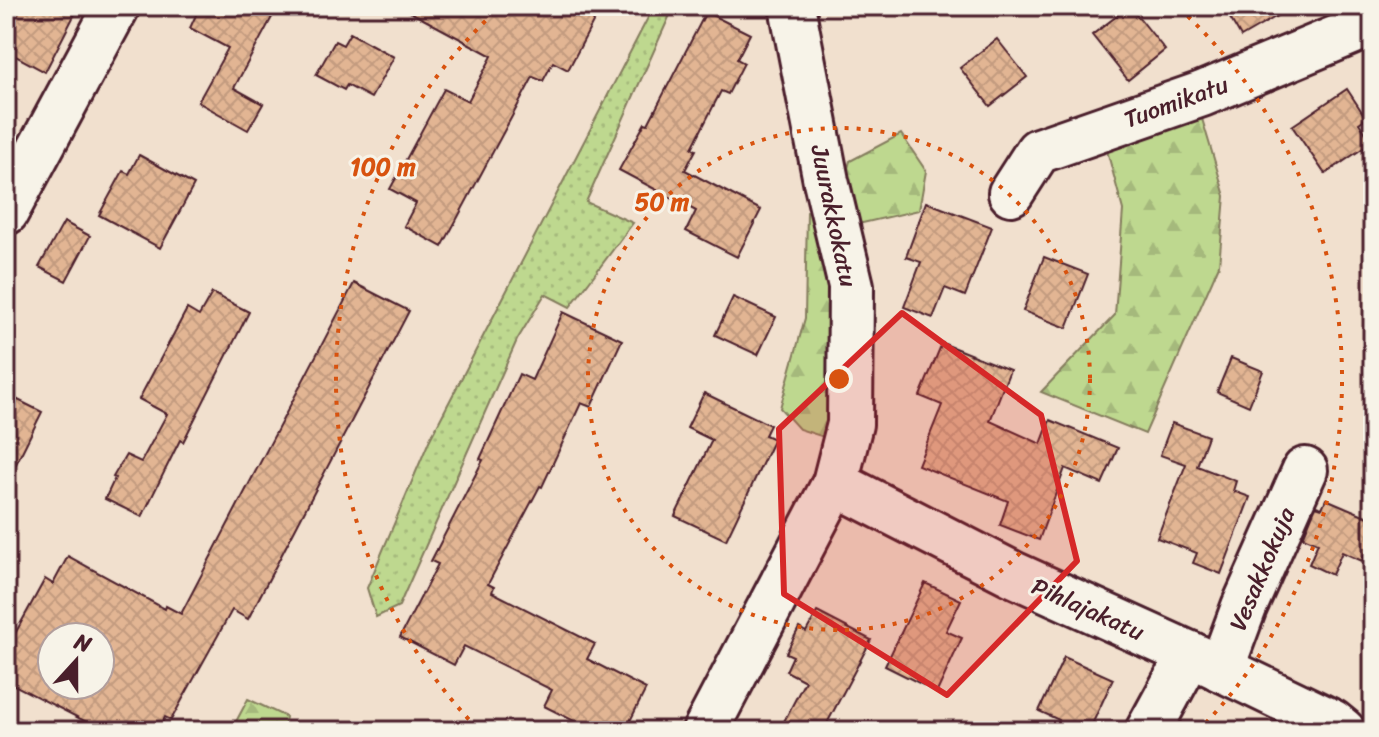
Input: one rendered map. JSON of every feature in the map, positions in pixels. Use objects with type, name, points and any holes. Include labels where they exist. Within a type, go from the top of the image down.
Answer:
[{"type":"street","points":[[6,212],[17,162],[117,6]]},
{"type":"street","name":"Juurakkokatu","points":[[705,731],[835,483],[850,424],[851,286],[826,181],[792,6]]},
{"type":"street","name":"Tuomikatu","points":[[1011,193],[1038,151],[1202,94],[1359,29]]},
{"type":"street","name":"Vesakkokuja","points":[[1148,731],[1205,662],[1244,607],[1305,470]]},
{"type":"street","name":"Pihlajakatu","points":[[835,483],[1013,574],[1332,722],[1343,731]]},
{"type":"highlighted area","points":[[902,313],[1041,415],[1077,561],[947,695],[784,594],[779,429]]},
{"type":"green space","points":[[654,6],[674,6],[586,202],[633,223],[570,307],[545,294],[517,340],[399,606],[376,617],[367,588],[429,441]]},
{"type":"green space","points":[[1200,112],[1225,196],[1219,265],[1145,434],[1041,392],[1115,315],[1123,210],[1105,143]]},
{"type":"green space","points":[[901,134],[926,171],[919,210],[828,231],[845,316],[830,439],[799,429],[780,408],[805,318],[807,212],[837,206],[850,161]]},
{"type":"green space","points":[[248,699],[286,717],[283,731],[231,731]]},
{"type":"building","points":[[6,6],[79,6],[45,72],[6,51]]},
{"type":"building","points":[[200,6],[278,6],[234,88],[263,104],[248,130],[198,102],[228,48],[190,28]]},
{"type":"building","points":[[399,6],[580,6],[597,15],[568,70],[553,62],[543,81],[533,77],[442,247],[404,226],[416,203],[390,189],[444,89],[468,101],[492,56]]},
{"type":"building","points":[[1130,6],[1165,50],[1128,80],[1092,35]]},
{"type":"building","points":[[1223,6],[1294,6],[1241,37]]},
{"type":"building","points":[[706,12],[750,34],[737,59],[744,63],[728,94],[721,91],[692,148],[696,150],[685,170],[761,210],[737,257],[686,231],[696,211],[619,170],[645,123],[648,124]]},
{"type":"building","points":[[350,33],[394,57],[371,98],[347,85],[344,90],[316,75],[335,41],[343,45]]},
{"type":"building","points":[[997,39],[1027,77],[990,106],[960,68]]},
{"type":"building","points":[[1347,89],[1366,118],[1359,123],[1372,142],[1325,174],[1292,126]]},
{"type":"building","points":[[139,155],[194,185],[160,248],[99,215],[123,171],[129,174]]},
{"type":"building","points":[[926,202],[992,227],[965,296],[945,288],[933,318],[904,307],[921,262],[906,257]]},
{"type":"building","points":[[64,222],[90,236],[66,281],[39,267]]},
{"type":"building","points":[[1044,257],[1088,274],[1067,328],[1023,311]]},
{"type":"building","points":[[354,283],[409,311],[248,619],[232,610],[171,720],[165,717],[158,731],[104,731],[45,701],[116,701],[116,621],[36,621],[36,696],[6,681],[6,650],[45,579],[53,584],[68,556],[165,609],[166,606],[181,614]]},
{"type":"building","points":[[212,293],[249,312],[142,517],[105,499],[126,455],[141,462],[167,414],[139,399],[187,309],[199,316]]},
{"type":"building","points":[[733,297],[776,317],[758,355],[715,335]]},
{"type":"building","points":[[563,312],[622,340],[591,407],[581,403],[542,487],[488,584],[494,587],[492,592],[595,644],[587,659],[646,689],[625,731],[594,731],[544,706],[552,690],[464,646],[454,665],[400,637],[438,564],[431,561],[483,460],[480,459],[519,374],[532,380]]},
{"type":"building","points":[[942,343],[1010,370],[990,421],[1041,444],[1050,420],[1118,448],[1102,484],[1065,468],[1039,540],[1000,525],[1008,501],[918,465],[942,405],[920,396]]},
{"type":"building","points":[[1231,358],[1263,371],[1249,406],[1217,392]]},
{"type":"building","points":[[704,393],[770,425],[765,435],[774,439],[726,540],[675,516],[712,440],[687,428]]},
{"type":"building","points":[[6,394],[42,412],[6,484]]},
{"type":"building","points":[[1172,423],[1208,436],[1197,466],[1236,481],[1233,491],[1250,497],[1221,574],[1193,563],[1197,553],[1157,538],[1186,464],[1160,455]]},
{"type":"building","points":[[1326,499],[1373,519],[1373,535],[1362,561],[1342,552],[1332,575],[1309,564],[1318,543],[1303,537],[1316,506],[1322,508]]},
{"type":"building","points":[[925,583],[961,600],[946,631],[962,638],[937,692],[885,666]]},
{"type":"building","points":[[817,612],[871,640],[823,731],[779,731],[805,681],[786,671],[793,656],[786,653],[799,628],[806,632]]},
{"type":"building","points":[[1064,657],[1113,679],[1089,731],[1054,731],[1059,720],[1039,711]]}]
